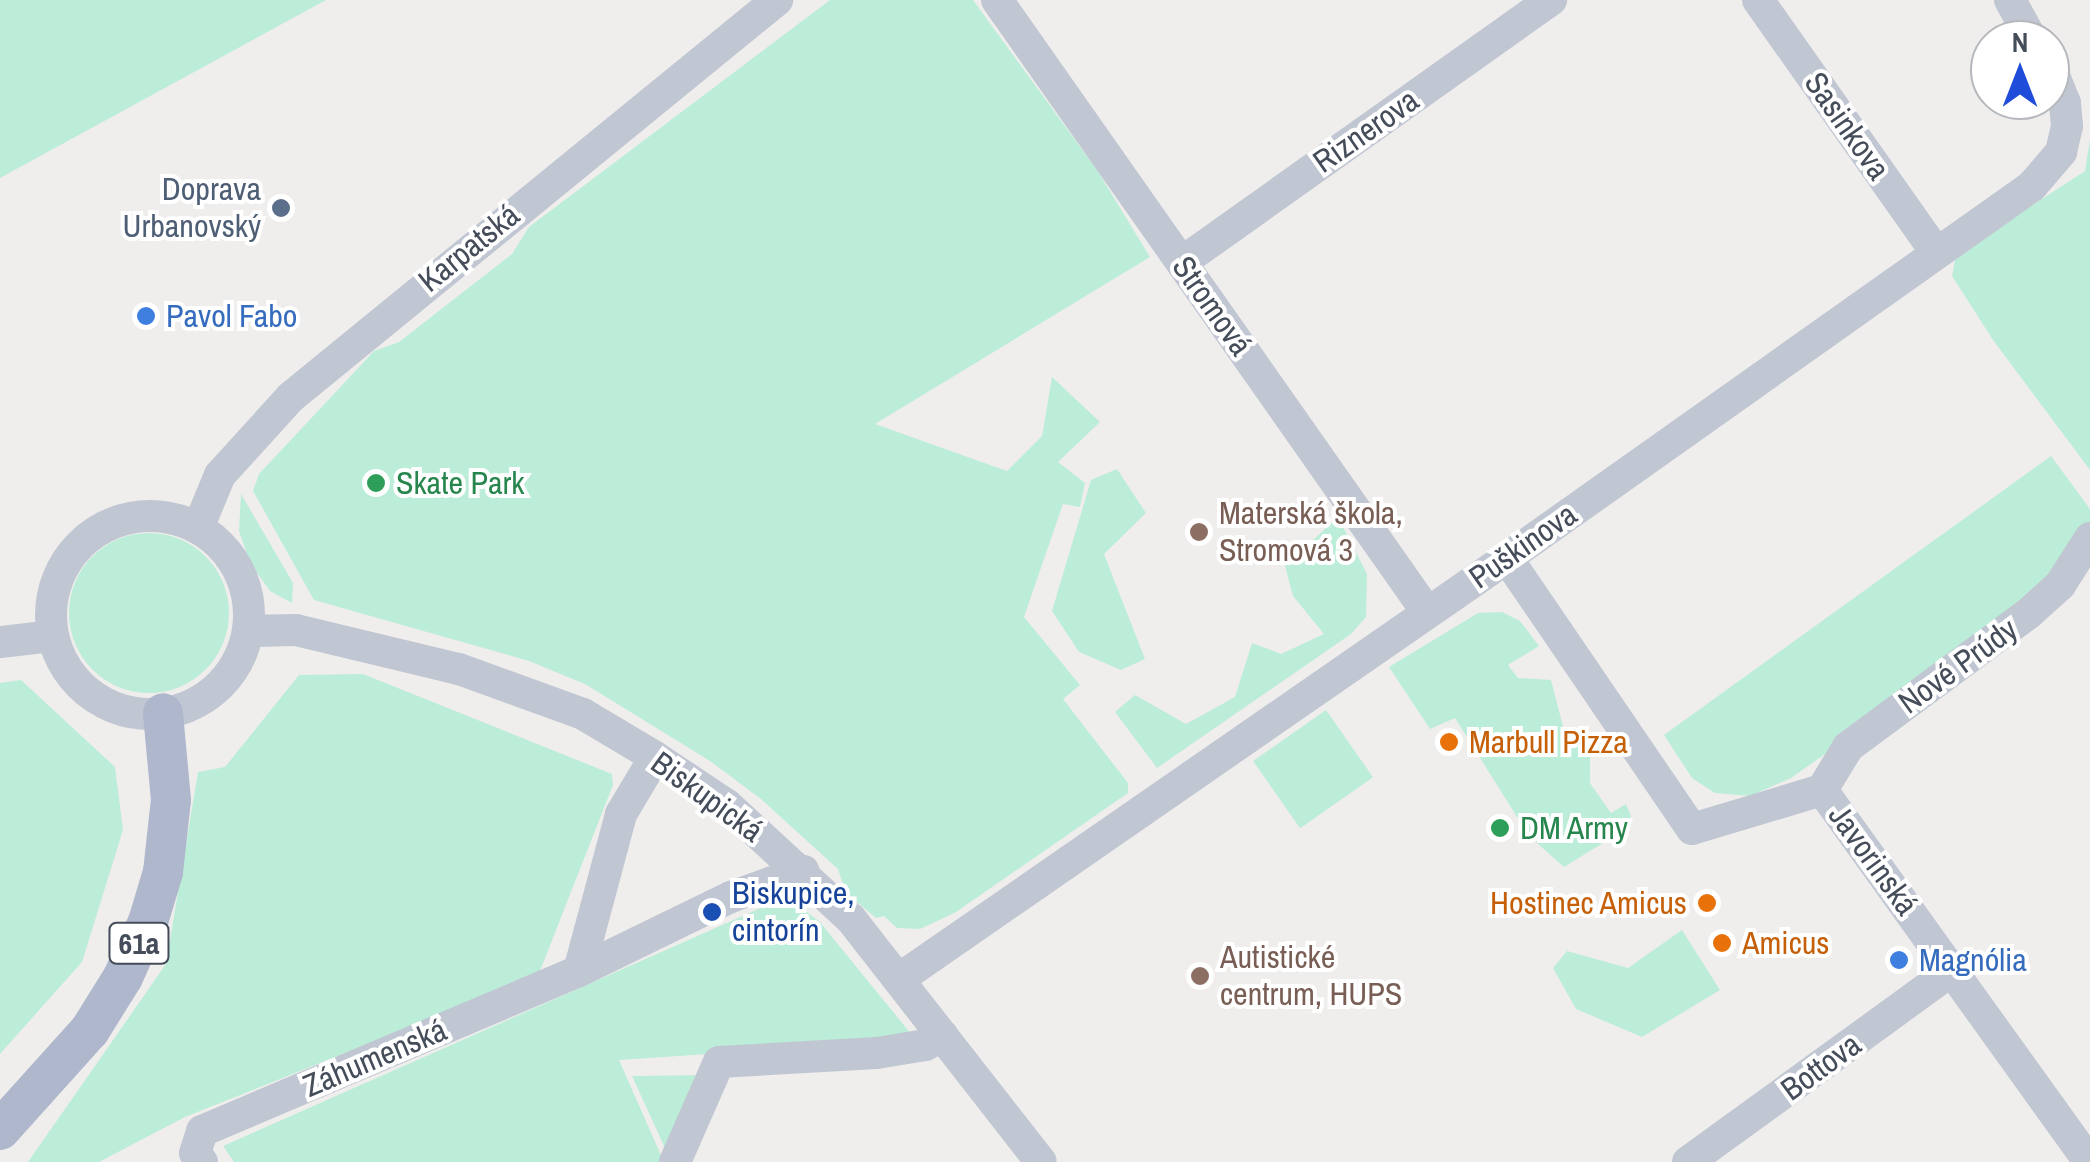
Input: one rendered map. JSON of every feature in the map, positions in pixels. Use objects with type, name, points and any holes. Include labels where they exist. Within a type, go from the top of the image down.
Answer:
[{"type":"main road","name":"61a","points":[[0,1130],[90,1030],[123,977],[148,922],[163,872],[171,800],[163,712]]},
{"type":"street","name":"Karpatská","points":[[198,528],[220,475],[291,397],[776,0]]},
{"type":"street","name":"Stromová","points":[[998,0],[1427,612]]},
{"type":"street","name":"Riznerova","points":[[1182,262],[1552,0]]},
{"type":"street","name":"Sasinkova","points":[[1758,0],[1936,252]]},
{"type":"street","name":"Puškinova","points":[[899,979],[1507,558],[2032,186],[2061,152],[2067,120]]},
{"type":"street","points":[[139,516],[175,519],[198,528],[225,550],[243,580],[248,632],[243,650],[224,680],[195,702],[163,712],[124,710],[92,694],[67,669],[53,636],[52,597],[66,561],[94,533],[139,516]]},
{"type":"street","name":"Nové Prúdy","points":[[1822,790],[1848,747],[2030,614],[2060,585],[2090,538]]},
{"type":"street","name":"Javorinská","points":[[1507,558],[1692,829],[1822,790],[2089,1162]]},
{"type":"street","name":"Biskupická","points":[[248,632],[296,630],[460,668],[583,714],[727,805],[851,919],[1041,1162]]},
{"type":"street","points":[[0,642],[53,636]]},
{"type":"street","points":[[579,971],[621,814],[655,757]]},
{"type":"street","name":"Záhumenská","points":[[202,1162],[195,1152],[202,1132],[579,971],[731,898],[804,872]]},
{"type":"street","name":"Bottova","points":[[1688,1162],[1952,970]]},
{"type":"street","points":[[675,1162],[718,1062],[877,1053],[925,1045],[943,1036]]},
{"type":"green space","points":[[0,0],[326,0],[0,178]]},
{"type":"green space","points":[[830,0],[973,0],[1097,170],[1150,257],[875,424],[1007,471],[1042,436],[1052,377],[1100,422],[1058,462],[1085,483],[1080,507],[1063,504],[1024,617],[1080,685],[1063,699],[1128,783],[1128,793],[956,912],[920,929],[897,928],[884,916],[876,918],[846,893],[838,869],[761,799],[710,761],[585,684],[529,661],[314,600],[253,491],[259,474],[374,351],[399,342],[512,254],[529,227]]},
{"type":"green space","points":[[2090,139],[2090,470],[1993,340],[1952,276],[1956,255],[2085,171]]},
{"type":"green space","points":[[2051,456],[2090,509],[2090,531],[2050,595],[1791,778],[1750,796],[1715,793],[1692,778],[1664,735]]},
{"type":"green space","points":[[1117,469],[1146,513],[1104,554],[1145,659],[1121,670],[1079,652],[1052,611],[1091,480]]},
{"type":"green space","points":[[241,494],[293,583],[292,603],[270,591],[250,563],[239,531]]},
{"type":"green space","points":[[1338,517],[1367,574],[1366,617],[1351,634],[1157,768],[1115,712],[1135,695],[1186,724],[1235,697],[1252,643],[1281,654],[1324,634],[1293,596],[1285,566]]},
{"type":"green space","points":[[149,533],[179,539],[205,557],[223,583],[229,613],[223,643],[205,669],[179,687],[149,693],[119,687],[93,669],[75,643],[69,613],[75,583],[93,557],[119,539]]},
{"type":"green space","points":[[1502,612],[1520,621],[1539,646],[1508,665],[1518,678],[1551,680],[1566,738],[1590,745],[1590,783],[1611,813],[1626,804],[1631,816],[1629,827],[1564,867],[1529,836],[1455,718],[1430,729],[1389,667],[1478,613]]},
{"type":"green space","points":[[363,674],[612,774],[613,785],[538,976],[185,1117],[99,1162],[28,1162],[166,964],[198,772],[225,767],[299,675]]},
{"type":"green space","points":[[21,680],[115,767],[123,830],[82,962],[0,1054],[0,683]]},
{"type":"green space","points":[[1326,710],[1373,777],[1300,828],[1253,761]]},
{"type":"green space","points":[[797,905],[819,921],[916,1040],[619,1060],[664,1162],[234,1162],[223,1146],[765,906]]},
{"type":"green space","points":[[1682,930],[1720,990],[1642,1037],[1576,1009],[1553,968],[1567,951],[1628,968]]},
{"type":"green space","points":[[703,1075],[670,1159],[632,1076]]},
{"type":"place","name":"Doprava Urbanovský","points":[[281,208]]},
{"type":"place","name":"Pavol Fabo","points":[[146,316]]},
{"type":"place","name":"Skate Park","points":[[376,483]]},
{"type":"place","name":"Materská škola, Stromová 3","points":[[1199,532]]},
{"type":"place","name":"Marbull Pizza","points":[[1449,742]]},
{"type":"place","name":"DM Army","points":[[1500,828]]},
{"type":"place","name":"Hostinec Amicus","points":[[1707,903]]},
{"type":"place","name":"Biskupice, cintorín","points":[[712,912]]},
{"type":"place","name":"Amicus","points":[[1722,943]]},
{"type":"place","name":"Magnólia","points":[[1899,960]]},
{"type":"place","name":"Autistické centrum, HUPS","points":[[1200,976]]}]
